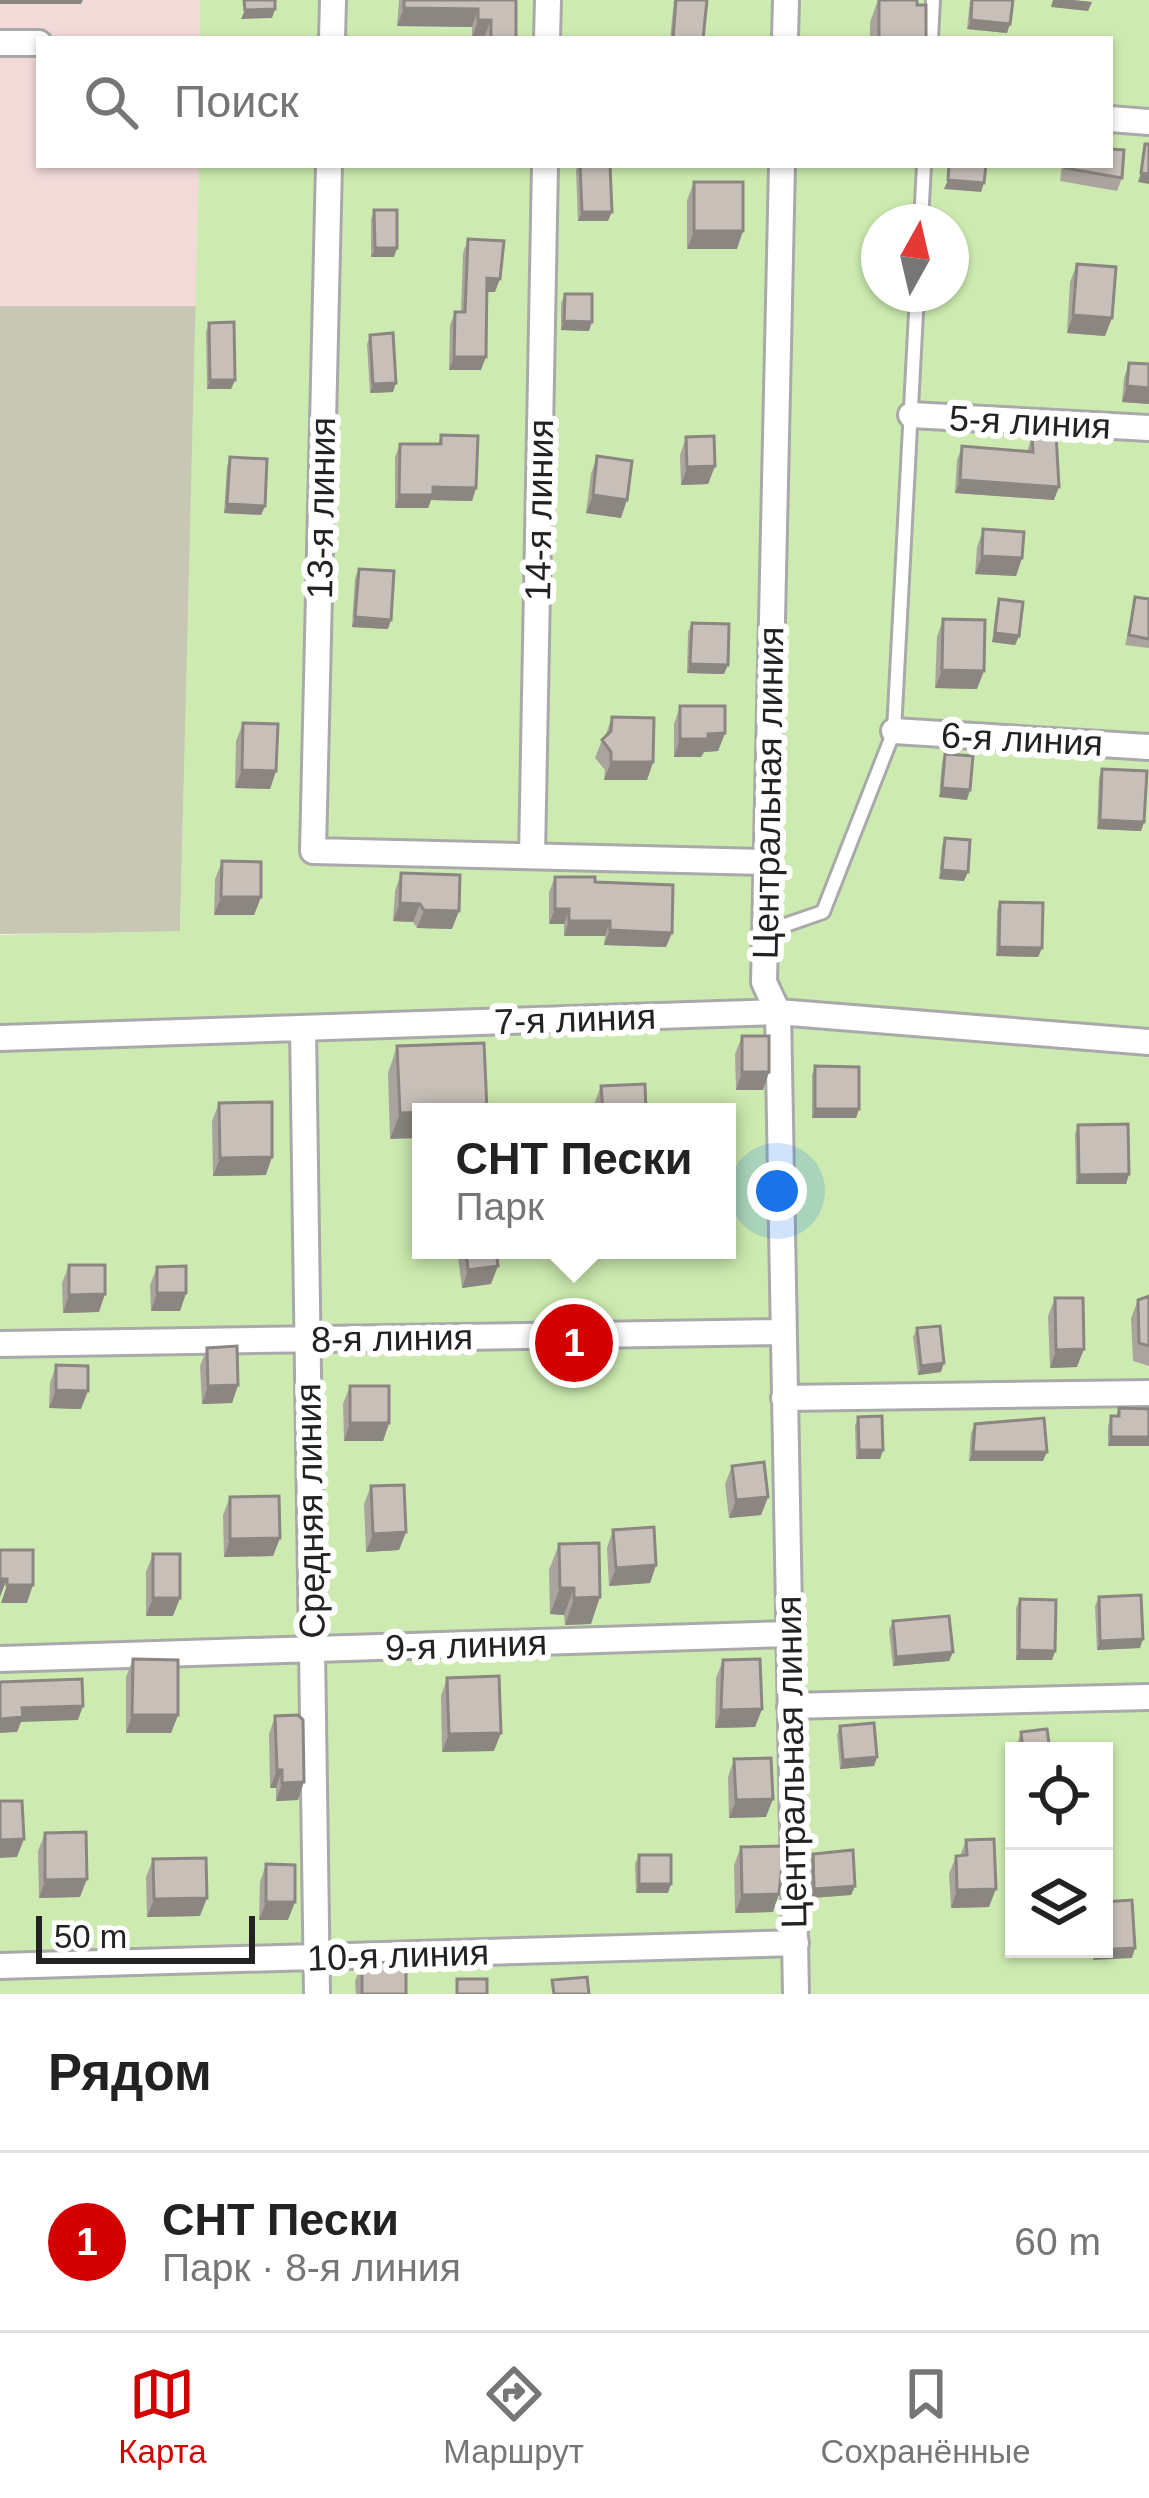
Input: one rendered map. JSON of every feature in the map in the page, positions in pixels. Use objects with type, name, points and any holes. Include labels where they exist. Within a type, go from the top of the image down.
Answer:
[{"type":"street","points":[[332,36],[333,0]]},
{"type":"street","points":[[548,0],[548,36]]},
{"type":"street","points":[[785,36],[786,0]]},
{"type":"street","points":[[0,43],[36,43]]},
{"type":"street","points":[[1113,119],[1149,122]]},
{"type":"street","name":"13-я линия","points":[[329,168],[313,851],[532,856]]},
{"type":"street","name":"14-я линия","points":[[532,856],[545,168]]},
{"type":"street","name":"Центральная линия","points":[[782,168],[764,982],[778,1012],[796,1994]]},
{"type":"street","name":"5-я линия","points":[[911,416],[1149,428]]},
{"type":"street","name":"6-я линия","points":[[894,731],[1149,747]]},
{"type":"street","points":[[532,856],[767,862]]},
{"type":"street","name":"7-я линия","points":[[0,1038],[778,1012],[1149,1042]]},
{"type":"street","name":"Средняя линия","points":[[302,1028],[317,1994]]},
{"type":"street","name":"8-я линия","points":[[0,1344],[783,1332]]},
{"type":"street","points":[[784,1399],[1149,1393]]},
{"type":"street","name":"9-я линия","points":[[0,1659],[788,1634]]},
{"type":"street","points":[[790,1706],[1149,1697]]},
{"type":"street","name":"10-я линия","points":[[0,1966],[796,1943]]},
{"type":"lane","points":[[931,36],[933,0]]},
{"type":"lane","points":[[922,204],[924,168]]},
{"type":"lane","points":[[765,932],[823,912],[894,731],[916,312]]},
{"type":"shaded area","points":[[0,0],[200,0],[200,36],[36,36],[36,168],[199,168],[197,306],[0,306]]},
{"type":"shaded area","points":[[0,306],[197,306],[180,932],[0,934]]},
{"type":"green space","points":[[200,0],[1149,0],[1149,1994],[0,1994],[0,935],[180,931],[199,168],[1113,168],[1113,36],[200,36]]},
{"type":"building","points":[[244,0],[275,0],[275,9],[245,10]]},
{"type":"building","points":[[404,0],[516,0],[516,36],[491,36],[491,20],[478,20],[478,9],[404,8]]},
{"type":"building","points":[[676,0],[707,0],[703,36],[673,36]]},
{"type":"building","points":[[879,0],[917,0],[917,5],[926,5],[926,36],[879,36]]},
{"type":"building","points":[[972,0],[1013,0],[1010,24],[971,20]]},
{"type":"building","points":[[1145,144],[1149,144],[1149,174],[1141,173]]},
{"type":"building","points":[[1113,149],[1124,150],[1122,178],[1065,168],[1113,168]]},
{"type":"building","points":[[580,168],[610,168],[612,212],[582,212]]},
{"type":"building","points":[[949,168],[986,168],[984,183],[948,180]]},
{"type":"building","points":[[694,182],[743,182],[743,231],[694,231]]},
{"type":"building","points":[[374,210],[397,210],[397,248],[375,248]]},
{"type":"building","points":[[468,239],[504,241],[500,279],[487,278],[486,357],[454,357],[455,312],[465,312]]},
{"type":"building","points":[[1077,264],[1116,267],[1112,318],[1073,315]]},
{"type":"building","points":[[565,294],[592,294],[592,322],[564,321]]},
{"type":"building","points":[[234,322],[235,380],[210,380],[209,323]]},
{"type":"building","points":[[393,333],[396,383],[373,384],[370,335]]},
{"type":"building","points":[[1129,363],[1149,364],[1149,388],[1127,386]]},
{"type":"building","points":[[1056,434],[1059,487],[960,480],[962,446],[1033,452],[1032,435]]},
{"type":"building","points":[[441,435],[478,436],[476,488],[433,487],[433,495],[399,495],[400,444],[441,444]]},
{"type":"building","points":[[714,436],[715,466],[687,467],[686,437]]},
{"type":"building","points":[[597,456],[632,461],[627,500],[593,495]]},
{"type":"building","points":[[230,457],[267,459],[265,506],[227,504]]},
{"type":"building","points":[[983,529],[1024,532],[1022,558],[982,556]]},
{"type":"building","points":[[359,569],[394,571],[391,620],[355,617]]},
{"type":"building","points":[[1135,597],[1149,599],[1149,639],[1129,635]]},
{"type":"building","points":[[999,599],[1023,602],[1019,636],[995,633]]},
{"type":"building","points":[[943,619],[985,620],[984,671],[942,670]]},
{"type":"building","points":[[692,623],[729,624],[728,665],[690,664]]},
{"type":"building","points":[[680,706],[725,706],[725,733],[708,734],[708,739],[680,739]]},
{"type":"building","points":[[612,717],[654,718],[653,762],[611,762],[611,752],[602,740],[611,731]]},
{"type":"building","points":[[243,723],[278,724],[276,771],[242,770]]},
{"type":"building","points":[[945,754],[973,756],[970,790],[942,788]]},
{"type":"building","points":[[1102,769],[1147,771],[1144,822],[1100,820]]},
{"type":"building","points":[[945,838],[970,840],[968,872],[942,870]]},
{"type":"building","points":[[222,861],[261,862],[261,897],[221,897]]},
{"type":"building","points":[[401,873],[460,875],[459,911],[424,910],[420,904],[400,903]]},
{"type":"building","points":[[555,877],[673,885],[672,933],[610,930],[610,921],[569,921],[569,909],[555,909]]},
{"type":"building","points":[[1000,902],[1043,903],[1042,948],[999,947]]},
{"type":"building","points":[[742,1036],[769,1036],[769,1072],[742,1072]]},
{"type":"building","points":[[484,1043],[487,1103],[412,1103],[412,1113],[400,1113],[397,1046]]},
{"type":"building","points":[[815,1066],[859,1067],[859,1109],[815,1109]]},
{"type":"building","points":[[645,1084],[646,1103],[602,1103],[601,1086]]},
{"type":"building","points":[[272,1102],[272,1157],[220,1158],[219,1103]]},
{"type":"building","points":[[1128,1124],[1129,1174],[1079,1175],[1078,1125]]},
{"type":"building","points":[[467,1259],[497,1259],[498,1266],[468,1270]]},
{"type":"building","points":[[69,1265],[105,1265],[105,1294],[69,1295]]},
{"type":"building","points":[[186,1266],[186,1293],[157,1293],[157,1267]]},
{"type":"building","points":[[1149,1296],[1149,1346],[1139,1343],[1138,1300]]},
{"type":"building","points":[[1055,1298],[1083,1298],[1084,1349],[1056,1350]]},
{"type":"building","points":[[940,1326],[944,1363],[921,1366],[917,1328]]},
{"type":"building","points":[[237,1346],[238,1385],[208,1386],[207,1348]]},
{"type":"building","points":[[56,1365],[88,1366],[88,1391],[56,1390]]},
{"type":"building","points":[[350,1386],[389,1386],[389,1423],[350,1423]]},
{"type":"building","points":[[1119,1408],[1149,1409],[1149,1437],[1111,1437],[1111,1416],[1119,1416]]},
{"type":"building","points":[[882,1416],[883,1450],[859,1450],[858,1417]]},
{"type":"building","points":[[1044,1418],[1047,1452],[973,1452],[975,1424]]},
{"type":"building","points":[[764,1462],[768,1497],[736,1500],[732,1466]]},
{"type":"building","points":[[404,1485],[406,1532],[373,1534],[371,1486]]},
{"type":"building","points":[[279,1496],[280,1538],[230,1539],[230,1497]]},
{"type":"building","points":[[654,1527],[656,1565],[616,1568],[613,1530]]},
{"type":"building","points":[[599,1543],[600,1597],[574,1598],[574,1588],[560,1588],[559,1544]]},
{"type":"building","points":[[0,1550],[33,1550],[33,1585],[7,1585],[7,1579],[0,1579]]},
{"type":"building","points":[[153,1554],[180,1554],[180,1598],[153,1598]]},
{"type":"building","points":[[1141,1595],[1143,1639],[1100,1641],[1099,1597]]},
{"type":"building","points":[[1020,1599],[1056,1600],[1055,1651],[1019,1650]]},
{"type":"building","points":[[949,1616],[953,1652],[896,1657],[893,1621]]},
{"type":"building","points":[[133,1659],[178,1660],[178,1715],[132,1715]]},
{"type":"building","points":[[760,1659],[762,1709],[721,1710],[723,1660]]},
{"type":"building","points":[[499,1676],[501,1733],[449,1734],[447,1678]]},
{"type":"building","points":[[82,1679],[83,1706],[22,1708],[23,1717],[0,1719],[0,1682]]},
{"type":"building","points":[[298,1715],[303,1720],[304,1782],[282,1783],[282,1770],[277,1770],[275,1716]]},
{"type":"building","points":[[874,1723],[877,1757],[843,1760],[840,1726]]},
{"type":"building","points":[[1047,1729],[1049,1742],[1022,1742],[1021,1732]]},
{"type":"building","points":[[771,1758],[773,1799],[736,1800],[734,1759]]},
{"type":"building","points":[[0,1801],[22,1801],[24,1839],[0,1840]]},
{"type":"building","points":[[86,1832],[87,1879],[45,1880],[45,1833]]},
{"type":"building","points":[[994,1839],[996,1889],[957,1890],[956,1856],[967,1855],[966,1840]]},
{"type":"building","points":[[784,1846],[779,1894],[742,1895],[741,1847]]},
{"type":"building","points":[[853,1850],[855,1886],[814,1889],[813,1854]]},
{"type":"building","points":[[639,1855],[671,1855],[671,1884],[639,1884]]},
{"type":"building","points":[[206,1858],[207,1898],[154,1899],[153,1859]]},
{"type":"building","points":[[266,1864],[295,1865],[295,1902],[266,1902]]},
{"type":"building","points":[[1132,1900],[1135,1948],[1113,1949],[1113,1901]]},
{"type":"building","points":[[406,1962],[406,1994],[362,1994],[362,1963]]},
{"type":"building","points":[[587,1977],[589,1994],[554,1994],[552,1980]]},
{"type":"building","points":[[457,1979],[487,1979],[487,1994],[457,1994]]},
{"type":"place","name":"СНТ Пески","points":[[574,1343]]}]
